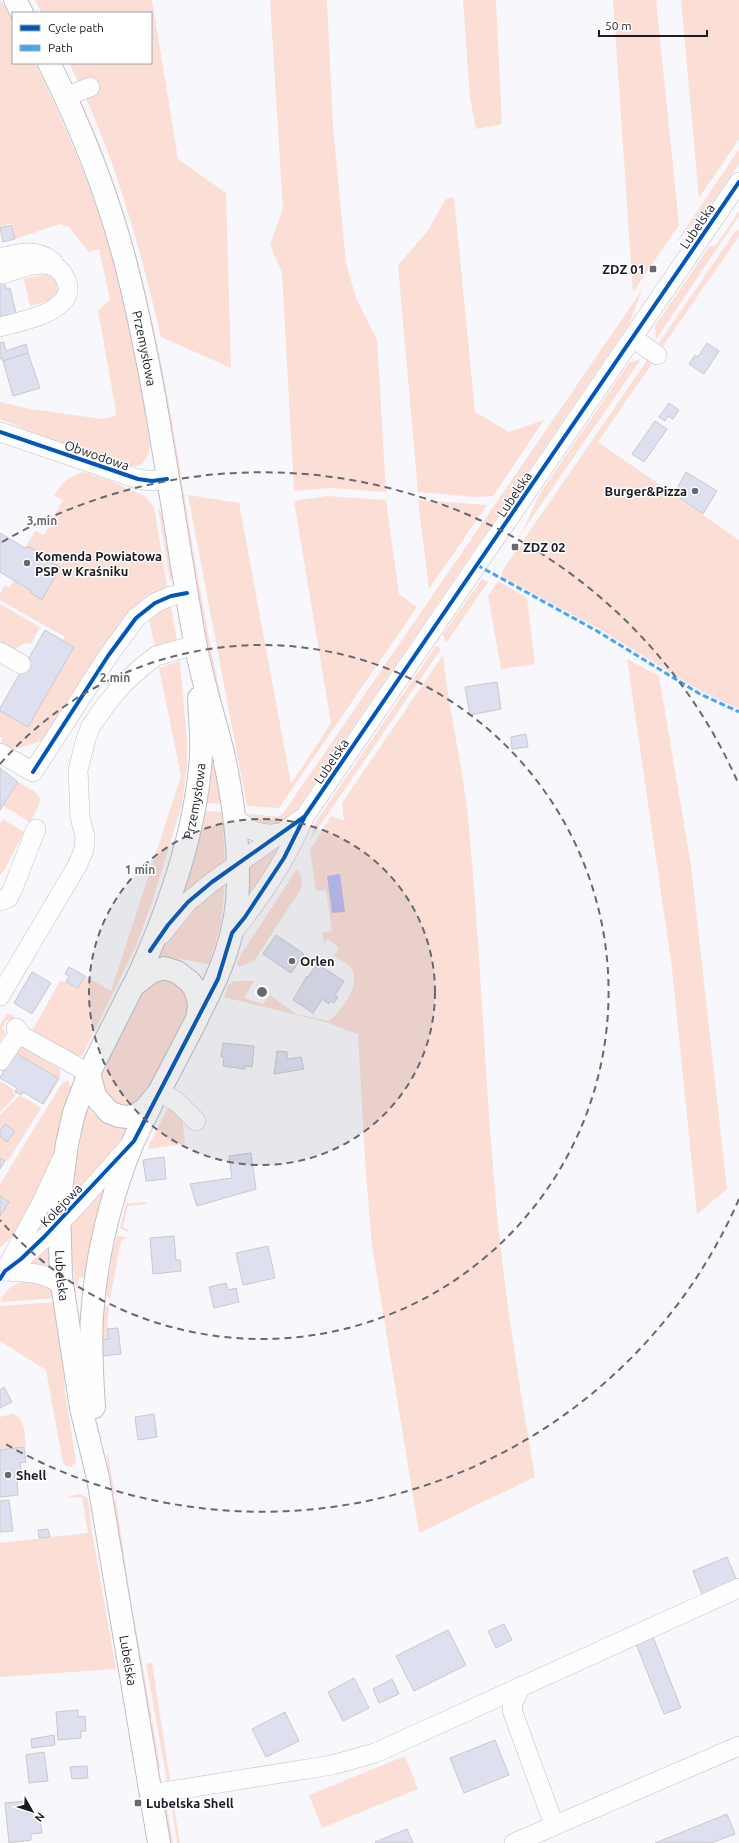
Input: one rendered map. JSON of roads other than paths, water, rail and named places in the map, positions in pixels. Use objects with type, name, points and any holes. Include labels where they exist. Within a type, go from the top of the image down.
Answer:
[{"type":"main road","points":[[15,0],[21,12]]},
{"type":"main road","name":"Przemysłowa","points":[[49,64],[88,152],[123,256],[141,329],[196,645],[224,758],[235,818],[238,865],[238,899],[232,933]]},
{"type":"main road","name":"Przemysłowa","points":[[150,951],[183,854],[197,792],[201,740],[196,645]]},
{"type":"main road","name":"Lubelska","points":[[98,1478],[91,1358],[93,1302],[102,1246],[117,1190],[134,1141],[220,974],[232,933]]},
{"type":"main road","name":"Lubelska","points":[[150,951],[89,1073],[74,1113],[60,1187],[59,1222],[62,1286],[81,1408],[98,1478],[159,1843]]},
{"type":"main road","points":[[133,986],[144,976],[158,969],[164,968],[177,972],[189,981],[197,992],[199,1006],[197,1019]]},
{"type":"main road","points":[[89,1073],[95,1096],[104,1108],[113,1115],[128,1117],[136,1115],[156,1097]]},
{"type":"street","points":[[65,97],[90,87]]},
{"type":"street","name":"Lubelska","points":[[232,933],[245,917],[284,858],[305,816],[739,182]]},
{"type":"street","points":[[0,327],[42,314],[63,301],[67,294],[68,288],[67,280],[58,267],[44,263],[1,266]]},
{"type":"street","points":[[633,338],[657,355]]},
{"type":"street","name":"Obwodowa","points":[[0,432],[138,479],[152,481],[167,479]]},
{"type":"street","points":[[0,753],[33,772],[108,656],[136,618],[155,603],[171,596],[187,593]]},
{"type":"street","points":[[0,996],[77,866],[84,850],[85,837],[80,817],[78,770],[91,726],[123,684],[143,666],[156,656],[196,645]]},
{"type":"street","points":[[0,652],[21,664]]},
{"type":"street","name":"Lubelska","points":[[150,951],[168,925],[188,902],[212,882],[305,816]]},
{"type":"street","points":[[235,818],[249,830],[263,835],[282,833]]},
{"type":"street","points":[[0,901],[8,898],[12,891],[36,829]]},
{"type":"street","points":[[0,1061],[17,1031],[89,1073]]},
{"type":"street","points":[[156,1097],[176,1101],[196,1121]]},
{"type":"street","name":"Kolejowa","points":[[2,1272],[21,1259],[59,1222],[134,1141]]},
{"type":"street","name":"Kolejowa","points":[[2,1272],[42,1202],[67,1144]]},
{"type":"street","points":[[2,1272],[29,1272],[43,1275],[56,1281],[62,1286]]},
{"type":"street","points":[[151,1794],[325,1766],[375,1753],[739,1588]]},
{"type":"street","points":[[521,1686],[513,1703],[512,1710],[554,1826]]},
{"type":"street","points":[[490,1700],[498,1702],[512,1710]]},
{"type":"street","points":[[514,1843],[739,1746]]},
{"type":"water","points":[[340,874],[345,912],[332,913],[327,876]]},
{"type":"place","name":"ZDZ 01","points":[[653,269]]},
{"type":"place","name":"Burger&Pizza","points":[[695,491]]},
{"type":"place","name":"ZDZ 02","points":[[515,547]]},
{"type":"place","name":"Komenda Powiatowa PSP w Kraśniku","points":[[27,563]]},
{"type":"place","name":"Orlen","points":[[292,961]]},
{"type":"place","name":"Shell","points":[[8,1475]]},
{"type":"place","name":"Lubelska Shell","points":[[138,1803]]}]
